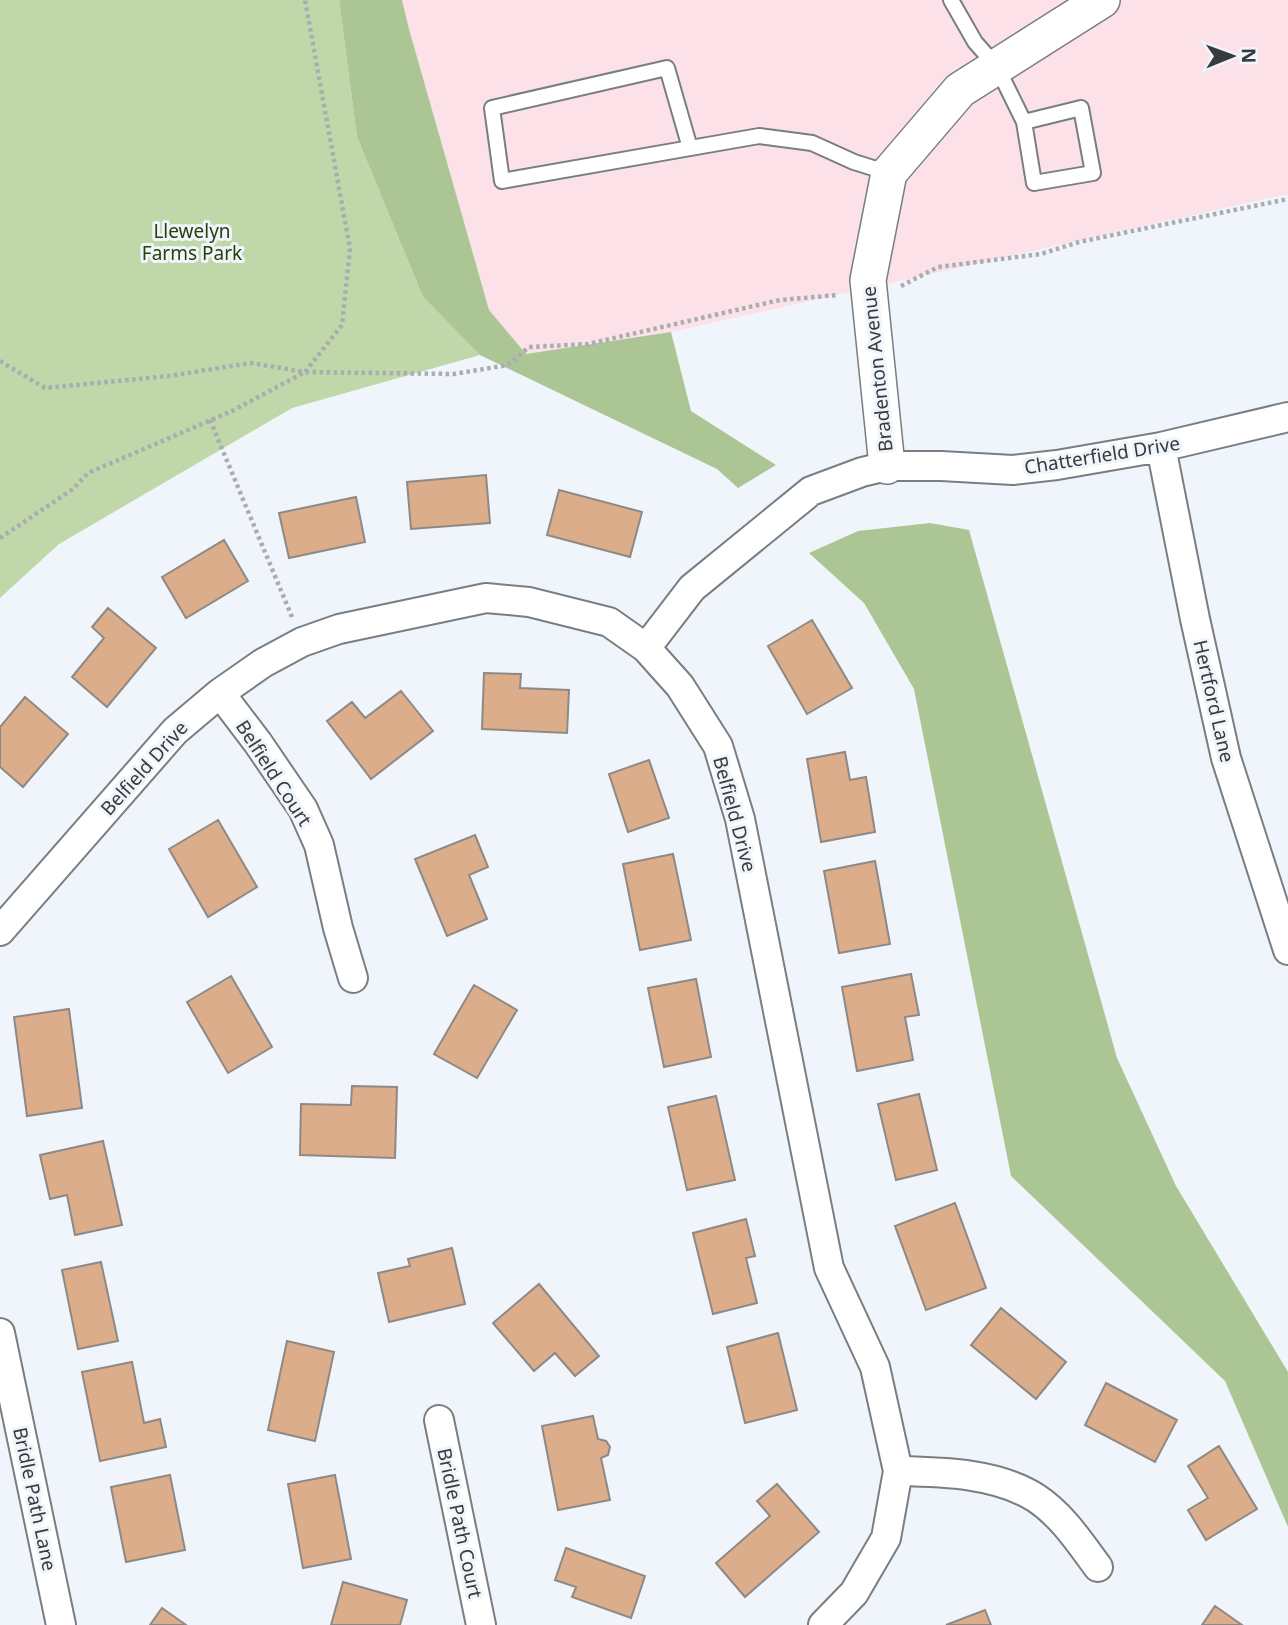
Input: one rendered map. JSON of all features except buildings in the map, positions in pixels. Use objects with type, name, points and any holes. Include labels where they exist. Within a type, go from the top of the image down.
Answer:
[{"type":"street","name":"Bradenton Avenue","points":[[887,466],[868,280],[889,173],[960,90],[1102,0]]},
{"type":"street","name":"Chatterfield Drive","points":[[646,648],[692,588],[811,491],[862,472],[887,466],[1013,470],[1057,465],[1161,447],[1288,417]]},
{"type":"street","name":"Hertford Lane","points":[[1161,447],[1226,758],[1288,950]]},
{"type":"street","name":"Belfield Drive","points":[[0,931],[175,731],[220,693],[263,663],[302,642],[339,629],[486,598],[529,602],[609,622],[646,648],[680,686],[718,747],[740,819],[829,1268],[875,1367],[898,1471]]},
{"type":"street","name":"Belfield Court","points":[[220,693],[303,809],[319,845],[338,928],[353,978]]},
{"type":"street","name":"Bridle Path Lane","points":[[0,1332],[61,1625]]},
{"type":"street","name":"Bridle Path Court","points":[[439,1420],[481,1625]]},
{"type":"street","points":[[823,1625],[854,1593],[886,1538],[898,1471],[947,1472],[1010,1484],[1037,1499],[1062,1521],[1098,1567]]},
{"type":"lane","points":[[951,0],[975,42],[997,67],[1024,122],[1034,183],[1093,173],[1081,108],[1024,122]]},
{"type":"lane","points":[[690,148],[667,68],[492,108],[502,181],[759,136],[812,143],[853,162],[889,173]]},
{"type":"path","points":[[0,538],[73,489],[88,473],[232,411],[305,372],[342,325],[350,249],[305,0]]},
{"type":"path","points":[[0,361],[44,388],[169,376],[251,363],[305,372],[454,374],[508,365],[529,347],[587,344],[780,300],[898,288],[938,267],[1041,254],[1079,242],[1288,199]]},
{"type":"path","points":[[210,420],[302,642]]},
{"type":"shaded area","points":[[402,0],[1288,0],[1288,194],[671,332],[526,354],[489,310]]},
{"type":"green space","name":"Llewelyn Farms Park","points":[[0,0],[339,0],[357,137],[423,297],[480,355],[292,408],[59,544],[0,598]]},
{"type":"green space","points":[[339,0],[402,0],[489,310],[526,354],[671,332],[691,411],[776,465],[738,488],[717,469],[480,355],[423,297],[357,137]]},
{"type":"green space","points":[[930,523],[969,530],[1117,1058],[1176,1186],[1288,1372],[1288,1527],[1225,1381],[1011,1176],[914,689],[864,603],[809,553],[858,531]]}]
